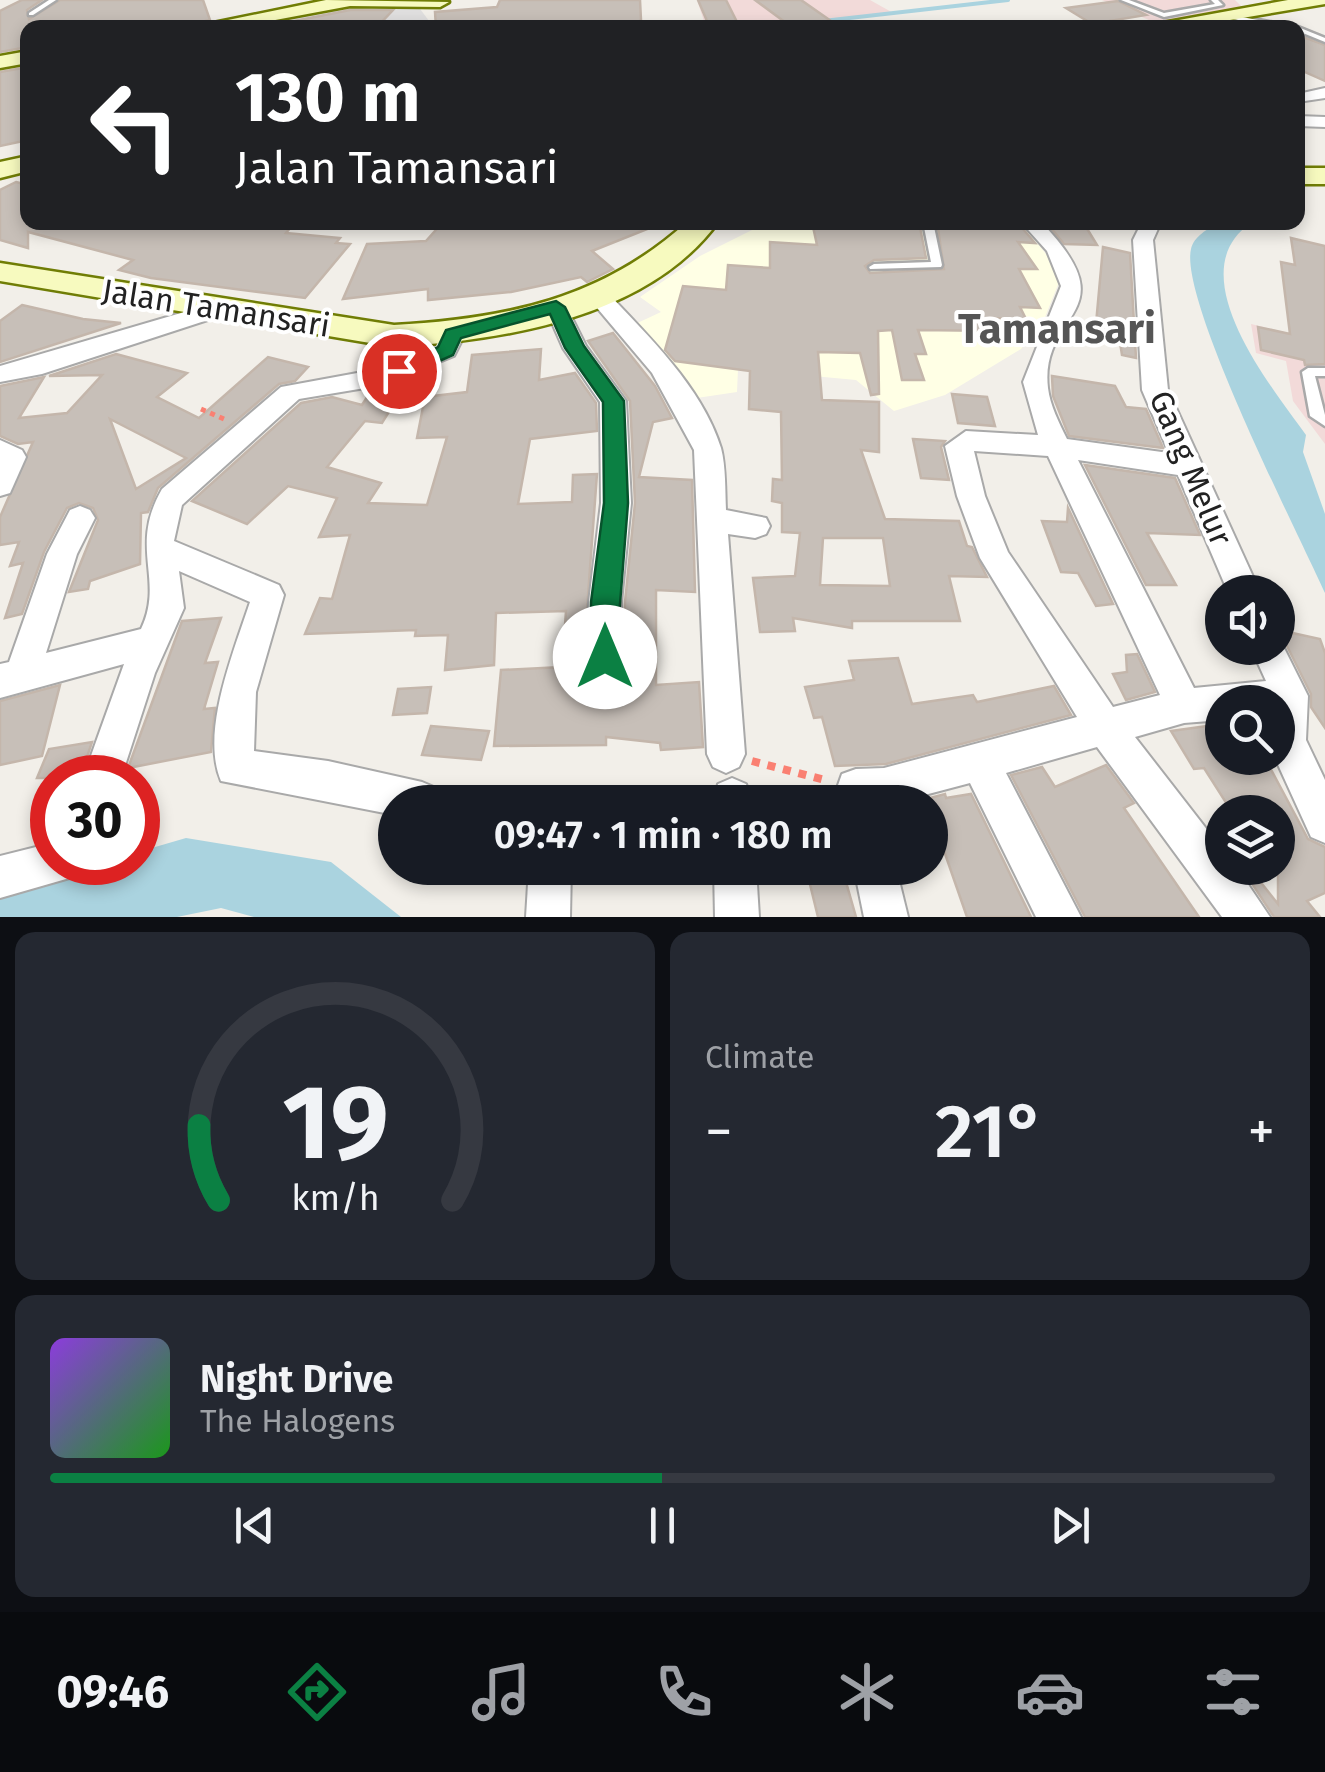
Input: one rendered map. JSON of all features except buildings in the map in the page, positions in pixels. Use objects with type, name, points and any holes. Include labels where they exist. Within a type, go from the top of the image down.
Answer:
[{"type":"main road","points":[[241,20],[350,0],[441,1]]},
{"type":"main road","points":[[1254,0],[1298,20]]},
{"type":"main road","points":[[1182,20],[1321,0]]},
{"type":"main road","name":"Jalan Tamansari","points":[[0,272],[394,336],[453,334],[598,296],[642,274],[694,230]]},
{"type":"street","points":[[1037,230],[1070,265],[1072,292],[1034,385],[1045,421],[1184,706]]},
{"type":"street","name":"Gang Melur","points":[[1148,230],[1143,240],[1155,390],[1237,575]]},
{"type":"street","points":[[598,296],[646,346],[692,408],[708,450],[726,754]]},
{"type":"street","points":[[556,307],[574,348],[613,401],[616,503],[604,602],[603,676]]},
{"type":"street","points":[[0,374],[34,368],[216,310]]},
{"type":"street","points":[[111,755],[168,608],[161,550],[162,515],[172,497],[290,394],[308,385],[361,381],[399,371],[446,351],[453,334]]},
{"type":"street","points":[[59,342],[94,347]]},
{"type":"street","points":[[1189,466],[1059,447],[966,441],[959,446],[971,496],[995,558],[1104,726],[1248,917]]},
{"type":"street","points":[[0,450],[12,457],[0,485]]},
{"type":"street","points":[[11,679],[80,518]]},
{"type":"street","points":[[712,520],[754,526]]},
{"type":"street","points":[[161,550],[268,595],[238,692],[234,768],[328,780],[378,792]]},
{"type":"street","points":[[11,679],[154,640]]},
{"type":"street","points":[[892,785],[1104,726],[1205,704]]},
{"type":"street","points":[[1295,757],[1325,823]]},
{"type":"street","points":[[980,762],[1059,917]]},
{"type":"street","points":[[0,878],[30,870]]},
{"type":"street","points":[[548,917],[549,885]]},
{"type":"street","points":[[735,885],[736,917]]},
{"type":"street","points":[[878,885],[886,917]]},
{"type":"lane","points":[[31,14],[53,0]]},
{"type":"lane","points":[[1124,0],[1164,15],[1220,5],[1216,13],[1253,20]]},
{"type":"lane","points":[[874,267],[938,264],[930,230]]},
{"type":"lane","points":[[1325,372],[1308,372],[1317,416],[1325,421]]},
{"type":"path","points":[[726,754],[826,785]]},
{"type":"shaded area","points":[[697,0],[798,0],[821,20],[704,20]]},
{"type":"shaded area","points":[[802,0],[870,0],[895,14],[825,20]]},
{"type":"shaded area","points":[[1102,0],[1235,0],[1243,8],[1173,20],[1149,20]]},
{"type":"shaded area","points":[[415,2],[428,20],[282,20],[382,3]]},
{"type":"shaded area","points":[[752,230],[1026,230],[1046,254],[1059,282],[1045,317],[1021,349],[945,395],[894,411],[856,380],[738,369],[737,392],[690,399],[631,326],[661,312],[640,297],[700,256]]},
{"type":"shaded area","points":[[1251,324],[1325,342],[1325,444],[1293,401],[1286,361],[1256,353]]},
{"type":"water","points":[[1206,230],[1244,230],[1231,244],[1224,270],[1227,298],[1254,359],[1306,435],[1303,452],[1325,514],[1325,593],[1243,418],[1203,316],[1192,276],[1191,249]]},
{"type":"water","points":[[186,838],[331,862],[401,917],[254,917],[221,908],[177,917],[0,917],[0,892],[30,883],[160,885],[160,846]]},
{"type":"waterway","points":[[832,20],[1008,0]]},
{"type":"district","name":"Tamansari","points":[[1057,329]]},
{"type":"route","points":[[399,371],[446,351],[453,334],[556,307],[574,348],[613,401],[616,503],[604,602],[605,657]]}]
